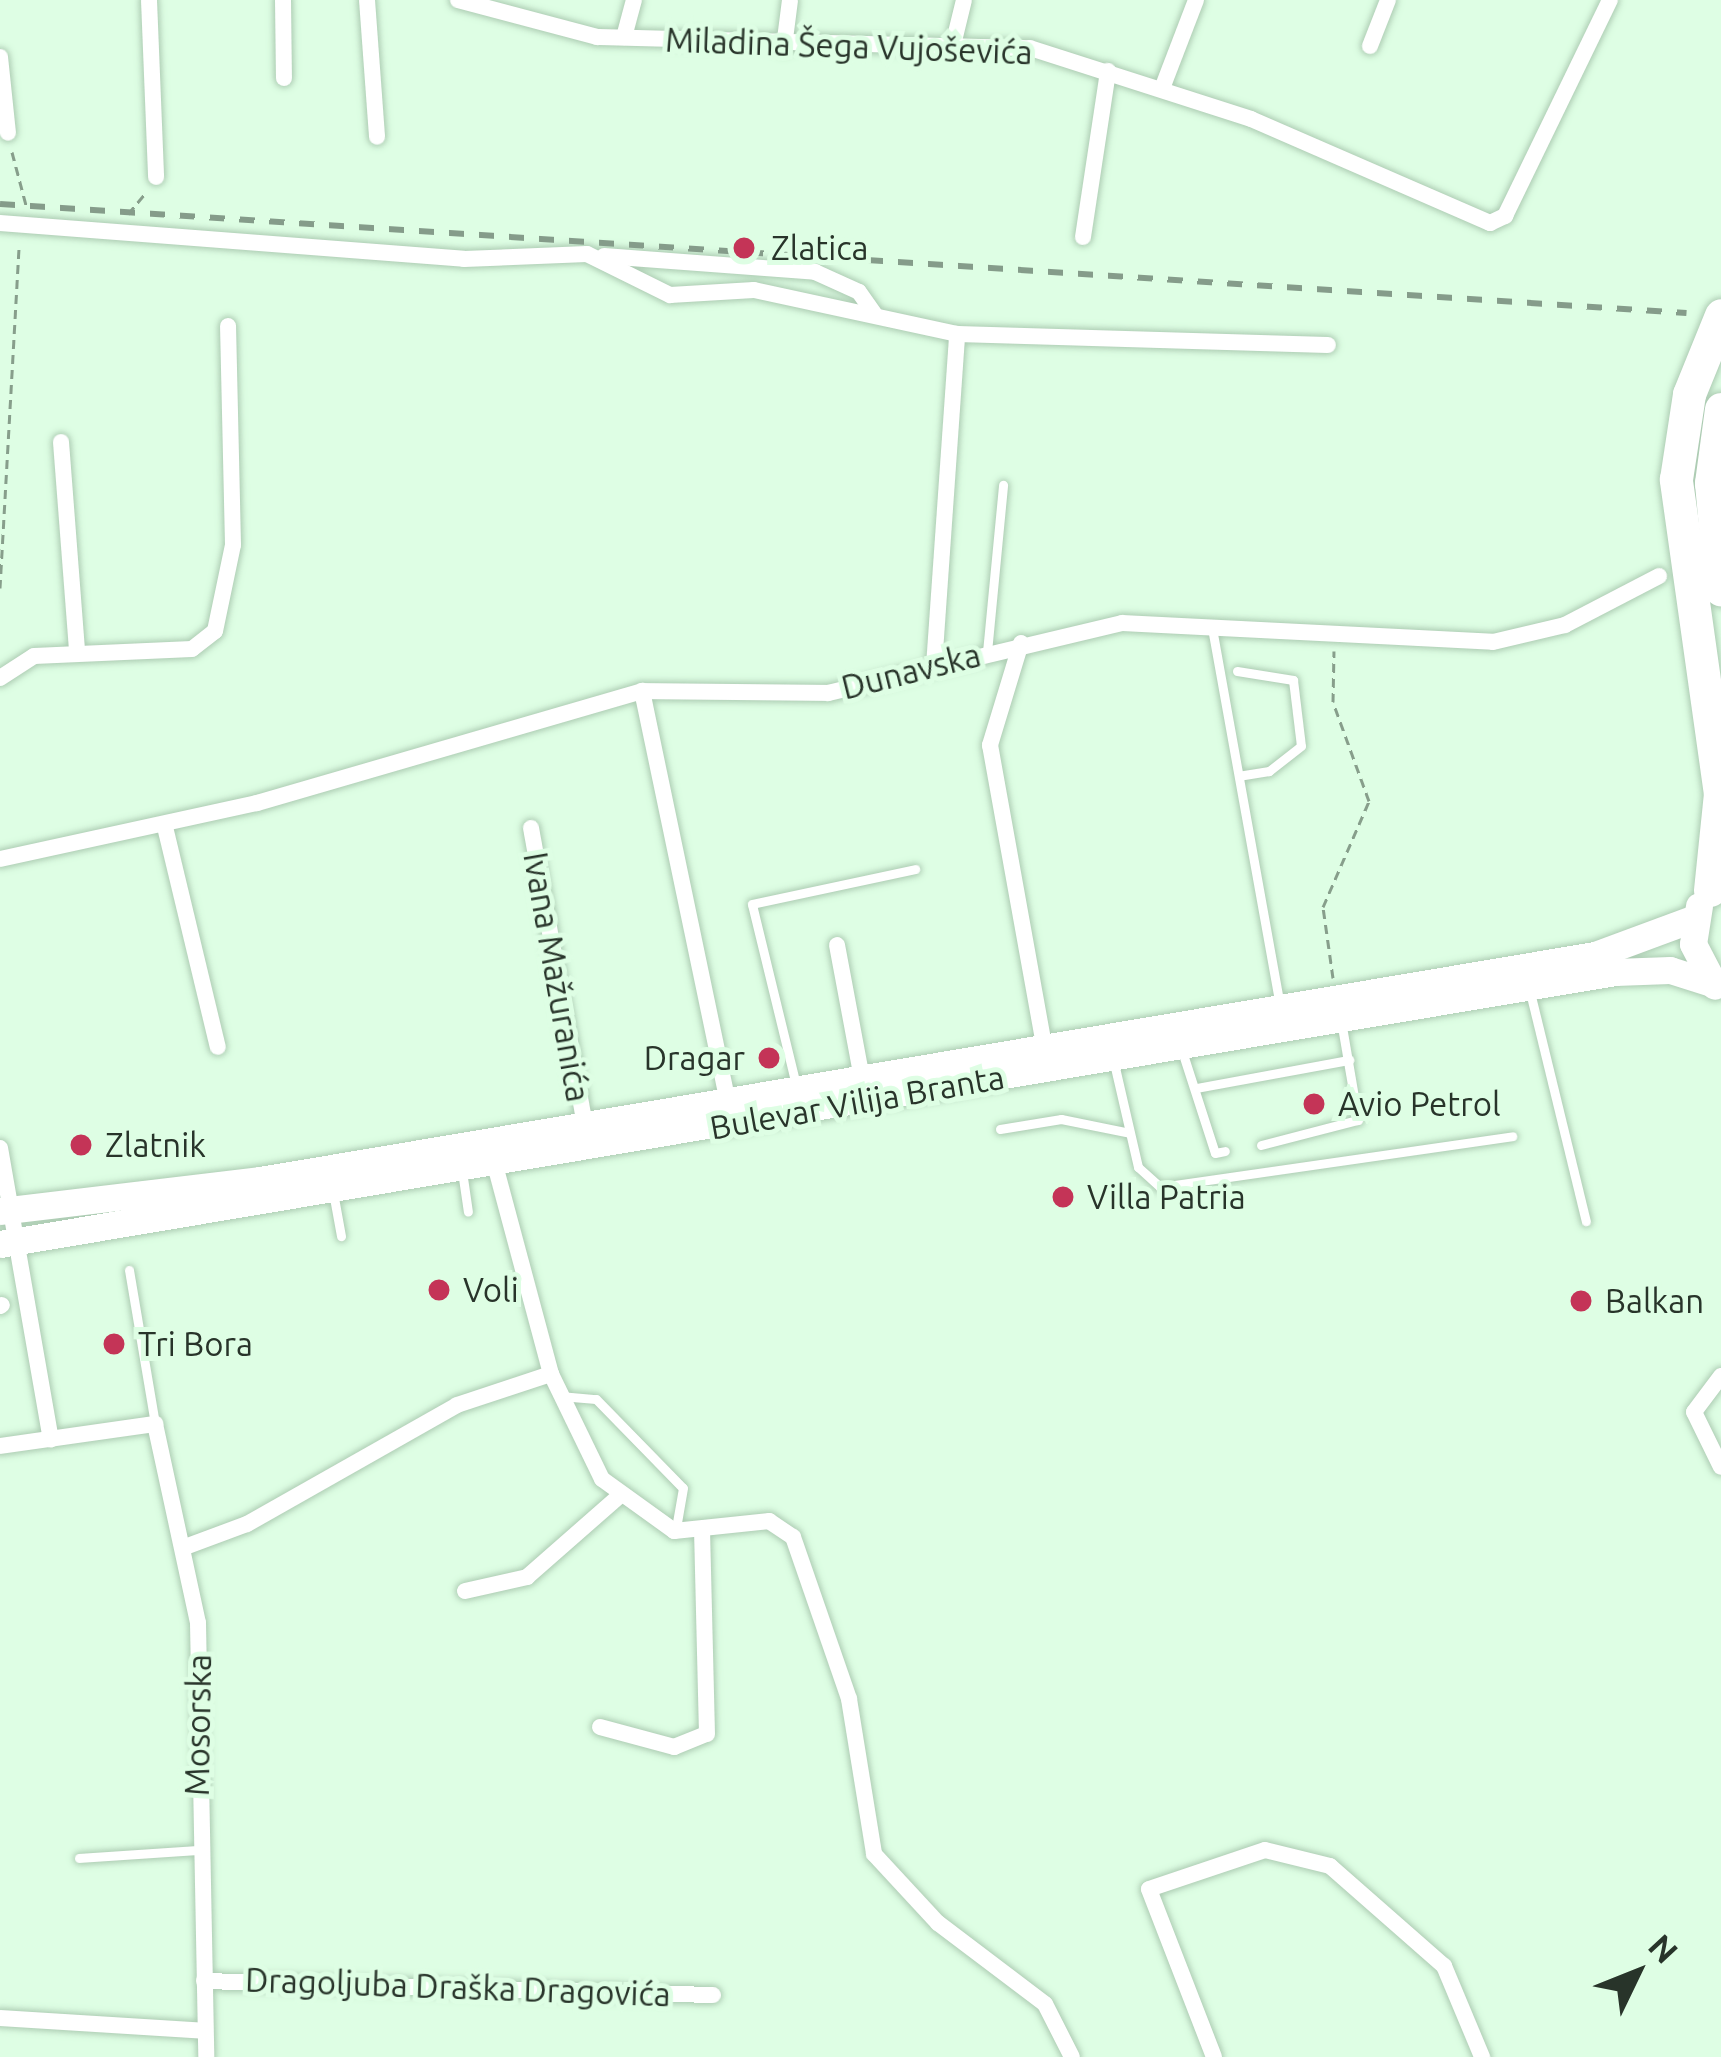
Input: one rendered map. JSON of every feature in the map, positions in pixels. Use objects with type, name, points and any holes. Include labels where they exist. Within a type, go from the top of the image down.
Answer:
[{"type":"highway","points":[[1708,896],[1720,794],[1676,478],[1689,394],[1721,315]]},
{"type":"highway","points":[[1721,410],[1711,483],[1721,590]]},
{"type":"main road","points":[[1708,896],[1694,952],[1716,987]]},
{"type":"main road","name":"Bulevar Vilija Branta","points":[[8,1242],[462,1171],[1180,1046],[1611,951],[1708,896]]},
{"type":"main road","name":"Bulevar Vilija Branta","points":[[6,1210],[728,1104],[1044,1044],[1280,1006],[1338,1008],[1655,969],[1716,987]]},
{"type":"street","points":[[149,0],[156,177]]},
{"type":"street","points":[[283,0],[284,78]]},
{"type":"street","points":[[367,0],[377,137]]},
{"type":"street","name":"Miladina Šega Vujoševića","points":[[458,0],[624,37],[784,47],[1030,48],[1163,86],[1501,220],[1610,0]]},
{"type":"street","points":[[624,37],[634,0]]},
{"type":"street","points":[[784,47],[790,0]]},
{"type":"street","points":[[953,45],[964,0]]},
{"type":"street","points":[[1163,86],[1196,0]]},
{"type":"street","points":[[1370,46],[1388,0]]},
{"type":"street","points":[[0,57],[8,133]]},
{"type":"street","points":[[1083,238],[1108,70]]},
{"type":"street","points":[[0,223],[464,259],[604,256],[815,272],[859,292],[875,315]]},
{"type":"street","points":[[604,256],[634,286],[670,295],[754,290],[957,334],[1328,345]]},
{"type":"street","points":[[0,678],[34,656],[77,650],[192,649],[225,615],[228,326]]},
{"type":"street","points":[[934,666],[957,334]]},
{"type":"street","points":[[61,442],[77,650]]},
{"type":"street","name":"Dunavska","points":[[0,859],[165,827],[642,691],[828,693],[1110,624],[1511,640],[1660,577]]},
{"type":"street","points":[[1021,643],[1017,686],[990,746],[1044,1044]]},
{"type":"street","points":[[642,691],[728,1104]]},
{"type":"street","points":[[165,827],[218,1047]]},
{"type":"street","name":"Ivana Mažuranića","points":[[530,828],[585,1126]]},
{"type":"street","points":[[837,945],[862,1078]]},
{"type":"street","points":[[0,1148],[8,1242],[51,1440]]},
{"type":"street","points":[[495,1165],[551,1374],[618,1497],[674,1531],[702,1534],[769,1521],[801,1548],[849,1699],[874,1854],[938,1923],[1045,2004],[1072,2057]]},
{"type":"street","points":[[185,1547],[247,1524],[457,1405],[551,1374]]},
{"type":"street","points":[[1721,1376],[1694,1412],[1721,1468]]},
{"type":"street","points":[[0,1446],[155,1424]]},
{"type":"street","name":"Mosorska","points":[[155,1424],[185,1547],[201,1657],[197,1850],[206,2057]]},
{"type":"street","points":[[465,1591],[527,1577],[618,1497]]},
{"type":"street","points":[[600,1727],[674,1747],[707,1734],[702,1534]]},
{"type":"street","points":[[1214,2057],[1150,1889],[1264,1850],[1330,1865],[1444,1966],[1482,2057]]},
{"type":"street","name":"Dragoljuba Draška Dragovića","points":[[203,1981],[713,1996]]},
{"type":"street","points":[[0,2018],[204,2031]]},
{"type":"lane","points":[[987,652],[1003,485]]},
{"type":"lane","points":[[1211,627],[1280,1006]]},
{"type":"lane","points":[[1238,671],[1288,674],[1301,746],[1269,771],[1239,776]]},
{"type":"lane","points":[[798,1090],[752,904],[915,869]]},
{"type":"lane","points":[[1529,986],[1586,1221]]},
{"type":"lane","points":[[1268,1140],[1354,1126],[1349,1060],[1338,1008]]},
{"type":"lane","points":[[1180,1046],[1215,1153],[1225,1151]]},
{"type":"lane","points":[[1112,1057],[1142,1174],[1167,1188],[1512,1136]]},
{"type":"lane","points":[[1196,1088],[1349,1060]]},
{"type":"lane","points":[[1258,1077],[1261,1091]]},
{"type":"lane","points":[[1000,1129],[1061,1119],[1130,1133]]},
{"type":"lane","points":[[462,1171],[468,1212]]},
{"type":"lane","points":[[333,1192],[341,1236]]},
{"type":"lane","name":"Mosorska","points":[[129,1270],[155,1424]]},
{"type":"lane","points":[[560,1396],[596,1399],[683,1488],[674,1531]]},
{"type":"lane","points":[[79,1858],[197,1850]]},
{"type":"path","points":[[0,588],[28,196],[8,133]]},
{"type":"path","points":[[113,232],[156,177]]},
{"type":"path","points":[[1337,633],[1333,702],[1369,801],[1323,907],[1338,1008]]},
{"type":"railway","points":[[0,204],[1686,313]]},
{"type":"place","name":"Zlatica","points":[[744,248]]},
{"type":"place","name":"Dragar","points":[[769,1058]]},
{"type":"place","name":"Avio Petrol","points":[[1314,1104]]},
{"type":"place","name":"Zlatnik","points":[[81,1145]]},
{"type":"place","name":"Villa Patria","points":[[1063,1197]]},
{"type":"place","name":"Voli","points":[[439,1290]]},
{"type":"place","name":"Balkan","points":[[1581,1301]]},
{"type":"place","name":"Tri Bora","points":[[114,1344]]}]
